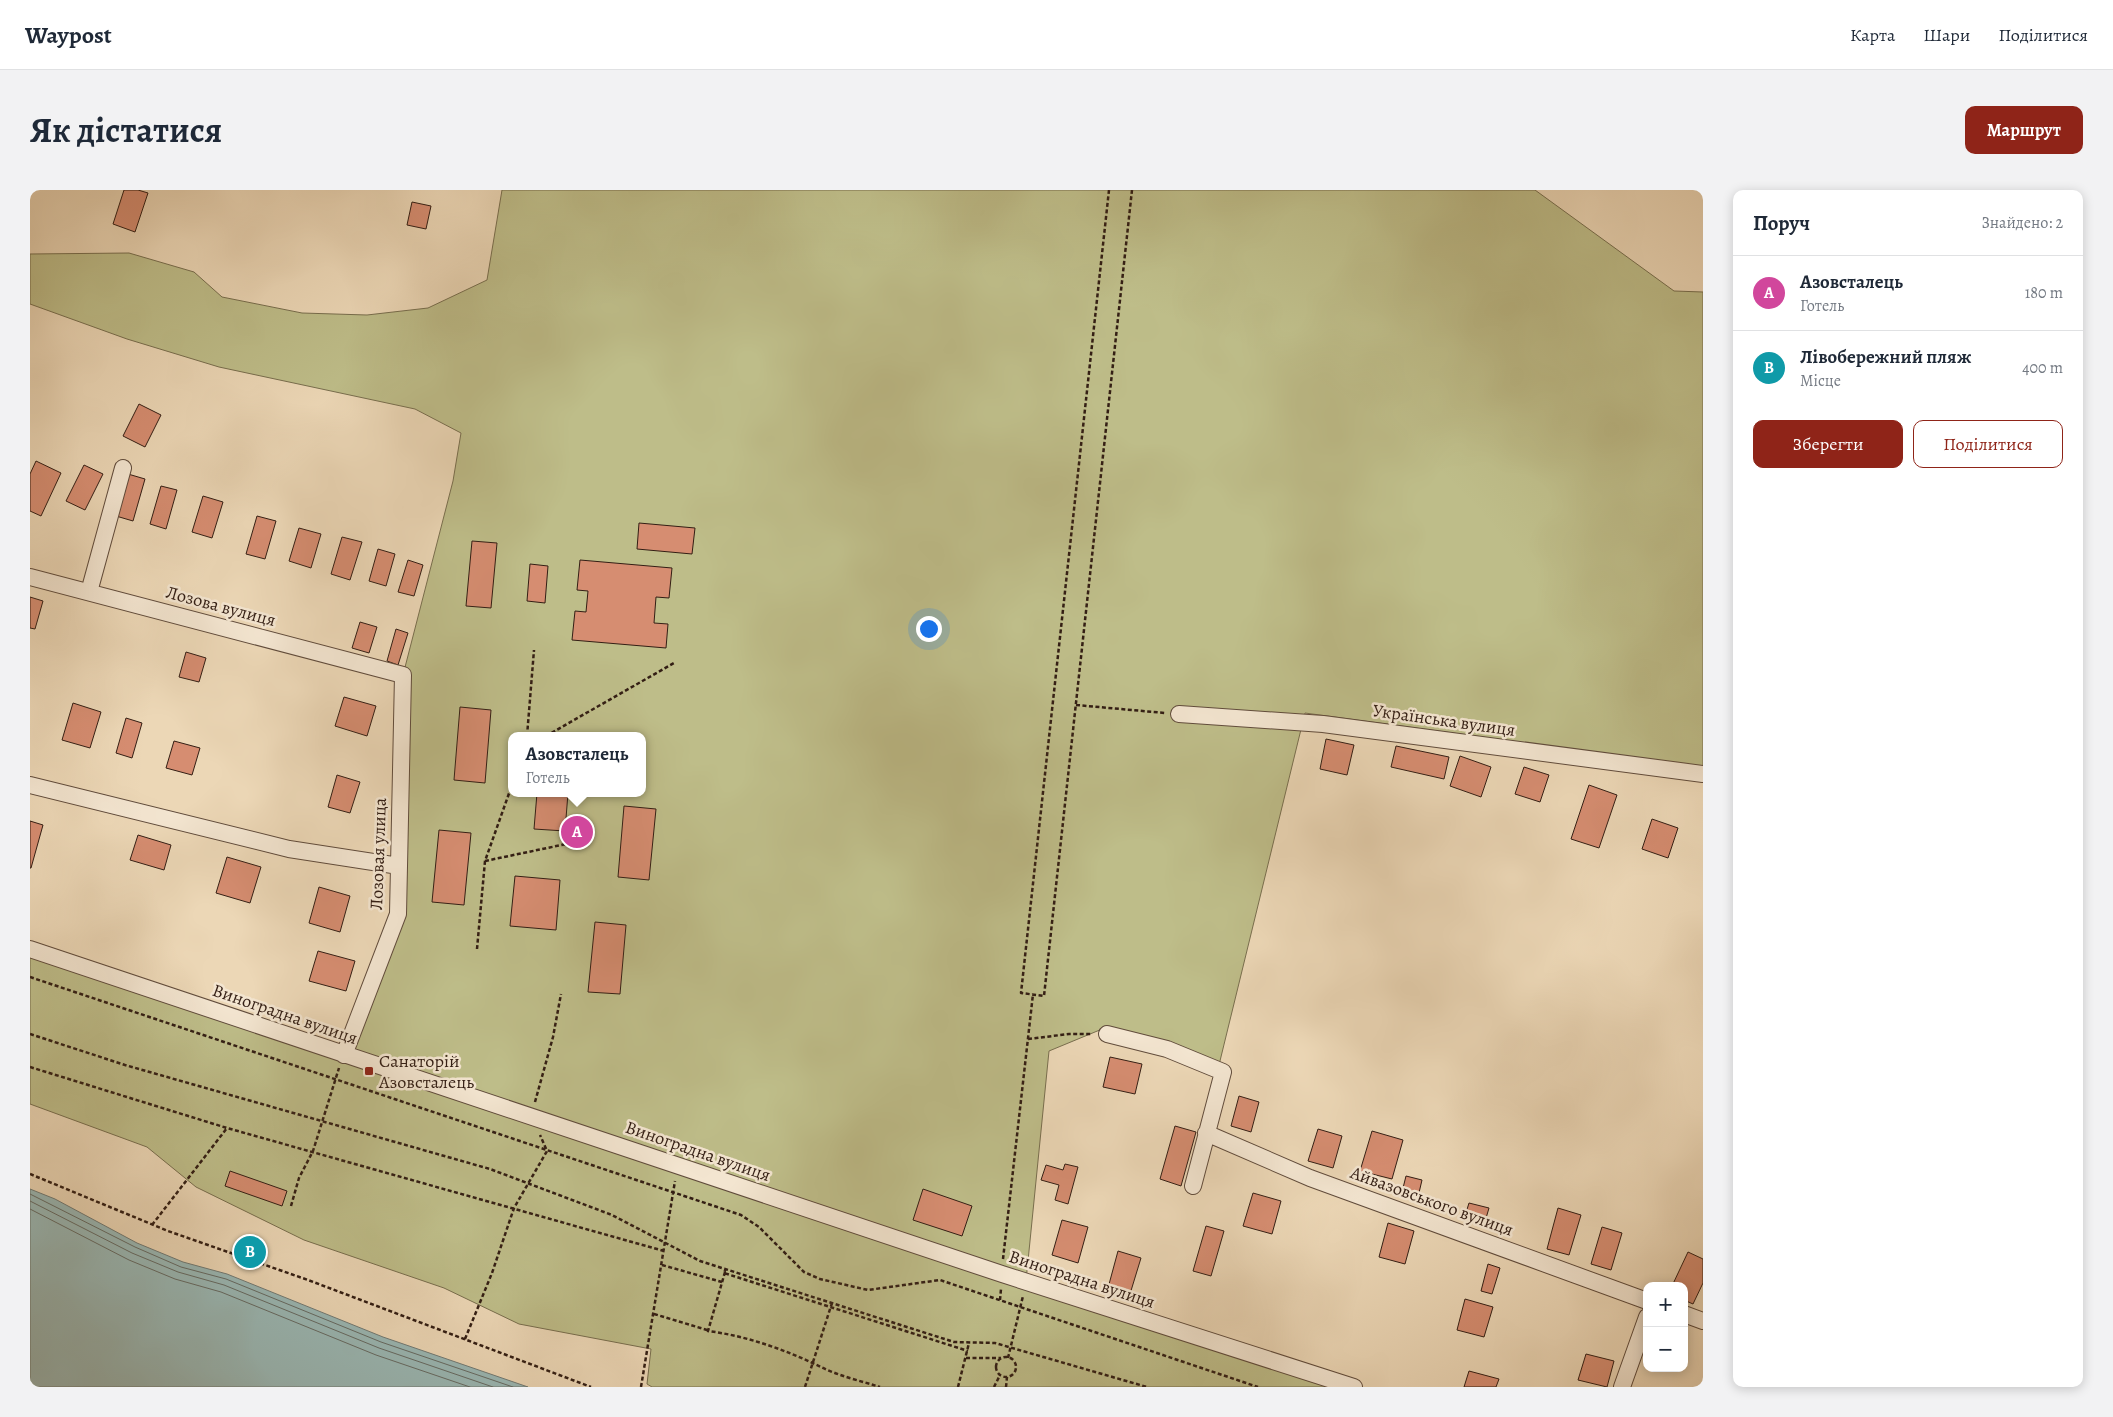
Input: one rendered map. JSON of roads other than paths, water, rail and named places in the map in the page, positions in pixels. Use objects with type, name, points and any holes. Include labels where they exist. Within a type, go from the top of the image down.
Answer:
[{"type":"street","points":[[88,592],[123,468]]},
{"type":"street","name":"Лозова вулиця","points":[[30,577],[403,675]]},
{"type":"street","name":"Лозовая улица","points":[[344,1055],[398,914],[403,675]]},
{"type":"street","name":"Українська вулиця","points":[[1179,714],[1323,724],[1703,774]]},
{"type":"street","points":[[30,785],[289,849],[399,866]]},
{"type":"street","name":"Виноградна вулиця","points":[[30,949],[1002,1274],[1344,1386]]},
{"type":"street","points":[[1107,1034],[1167,1050],[1223,1072],[1192,1186]]},
{"type":"street","name":"Айвазовського вулиця","points":[[1206,1133],[1319,1181],[1643,1300]]},
{"type":"street","points":[[1688,1315],[1703,1321]]},
{"type":"street","points":[[1622,1387],[1643,1327]]},
{"type":"water","points":[[30,1189],[55,1199],[137,1243],[183,1262],[227,1274],[383,1337],[528,1387],[30,1387]]},
{"type":"place","name":"Азовсталець","points":[[577,832]]},
{"type":"place","name":"Санаторій Азовсталець","points":[[369,1071]]},
{"type":"place","name":"Лівобережний пляж","points":[[250,1252]]}]
